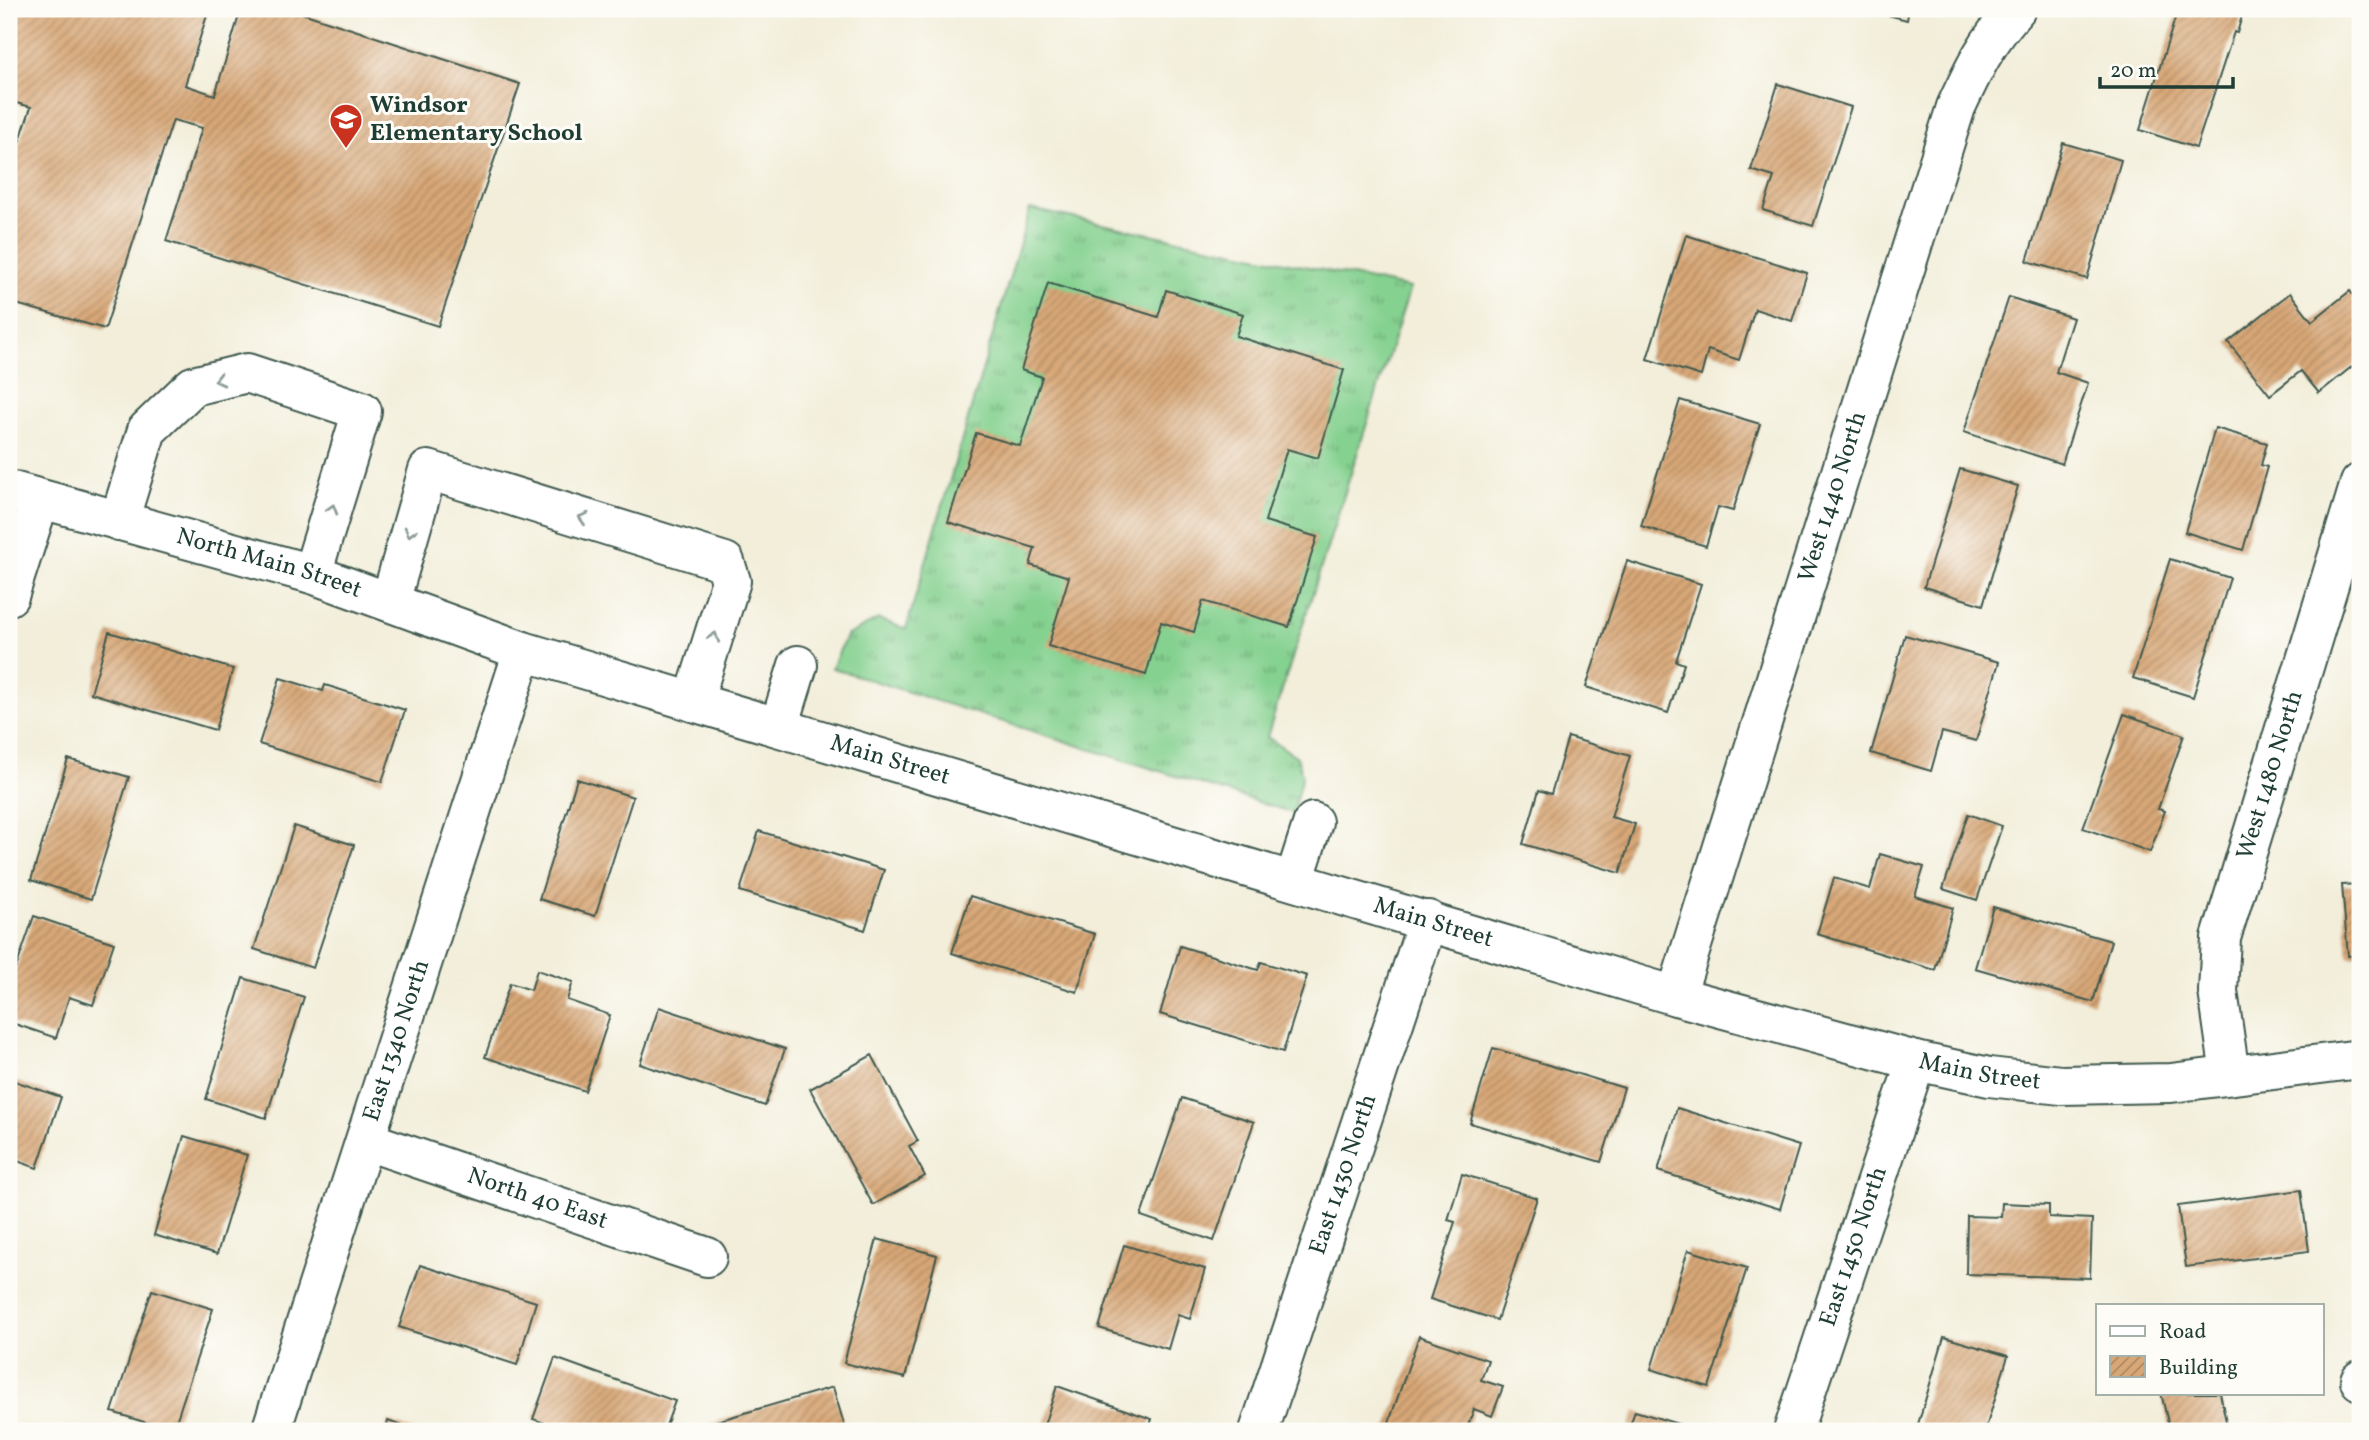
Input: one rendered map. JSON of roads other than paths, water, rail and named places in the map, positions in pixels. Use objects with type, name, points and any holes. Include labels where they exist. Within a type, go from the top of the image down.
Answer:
[{"type":"street","name":"West 1440 North","points":[[1676,996],[1956,107],[1978,59],[1994,34],[2016,9]]},
{"type":"street","points":[[119,521],[147,430],[193,386],[247,373],[362,411],[312,574]]},
{"type":"street","points":[[390,602],[428,470],[725,562],[731,581],[693,702]]},
{"type":"street","name":"West 1480 North","points":[[2230,1074],[2218,990],[2221,938],[2360,483]]},
{"type":"street","name":"North Main Street","points":[[24,494],[312,574],[523,651]]},
{"type":"street","points":[[9,596],[24,494]]},
{"type":"street","name":"Main Street","points":[[523,651],[1676,996],[1916,1061],[1989,1077],[2061,1085],[2171,1083],[2360,1059]]},
{"type":"street","name":"East 1340 North","points":[[271,1431],[367,1141],[523,651]]},
{"type":"street","points":[[779,727],[798,665]]},
{"type":"street","points":[[1294,881],[1313,822]]},
{"type":"street","name":"East 1430 North","points":[[1259,1431],[1428,920]]},
{"type":"street","name":"East 1450 North","points":[[1793,1431],[1916,1061]]},
{"type":"street","name":"North 40 East","points":[[367,1141],[707,1257]]},
{"type":"place","name":"Windsor Elementary School","points":[[346,150]]}]
